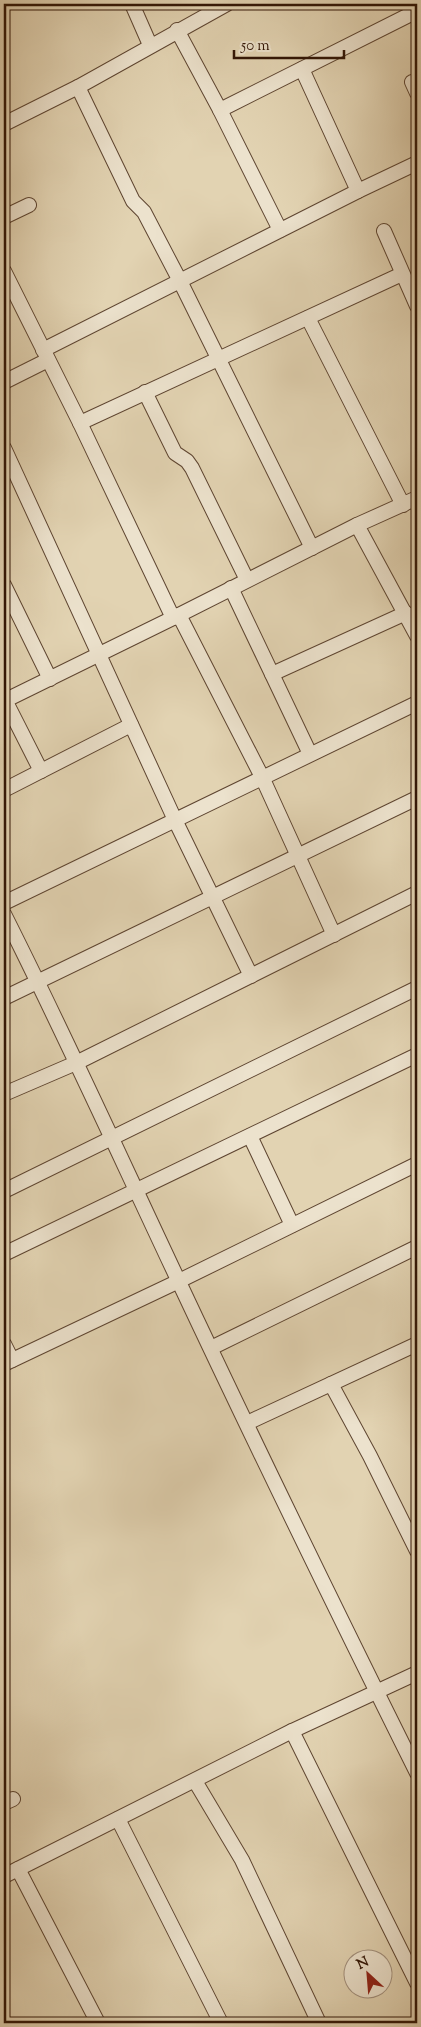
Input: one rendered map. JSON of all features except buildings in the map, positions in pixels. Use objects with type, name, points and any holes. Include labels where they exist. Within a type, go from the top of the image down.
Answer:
[{"type":"street","points":[[132,4],[150,45]]},
{"type":"street","points":[[4,124],[78,87],[150,45],[227,4]]},
{"type":"street","points":[[220,110],[417,11]]},
{"type":"street","points":[[177,30],[220,110],[280,230]]},
{"type":"street","points":[[302,69],[358,191]]},
{"type":"street","points":[[78,87],[115,160],[133,201],[144,212],[180,281],[312,548]]},
{"type":"street","points":[[4,382],[46,355],[180,281],[417,163]]},
{"type":"street","points":[[4,217],[29,205]]},
{"type":"street","points":[[384,231],[417,306]]},
{"type":"street","points":[[4,271],[176,616],[262,777],[334,935]]},
{"type":"street","points":[[80,423],[402,274]]},
{"type":"street","points":[[308,318],[403,505]]},
{"type":"street","points":[[145,392],[175,453],[192,468],[247,580]]},
{"type":"street","points":[[4,448],[175,820],[214,896],[251,976]]},
{"type":"street","points":[[41,771],[4,701],[357,525],[417,498]]},
{"type":"street","points":[[357,525],[417,636]]},
{"type":"street","points":[[4,585],[50,679]]},
{"type":"street","points":[[231,588],[310,754]]},
{"type":"street","points":[[272,674],[406,613]]},
{"type":"street","points":[[4,903],[417,703]]},
{"type":"street","points":[[4,790],[131,725]]},
{"type":"street","points":[[4,998],[417,798]]},
{"type":"street","points":[[4,1094],[76,1063],[417,893]]},
{"type":"street","points":[[4,914],[113,1138],[247,1423],[417,1773]]},
{"type":"street","points":[[4,1191],[417,988]]},
{"type":"street","points":[[4,1254],[417,1055]]},
{"type":"street","points":[[250,1136],[292,1225]]},
{"type":"street","points":[[4,1344],[8,1362],[179,1281],[417,1164]]},
{"type":"street","points":[[211,1348],[417,1247]]},
{"type":"street","points":[[247,1423],[417,1344]]},
{"type":"street","points":[[331,1384],[370,1456],[417,1551]]},
{"type":"street","points":[[98,2023],[8,1873],[292,1731],[417,1674]]},
{"type":"street","points":[[292,1731],[417,1983]]},
{"type":"street","points":[[195,1781],[242,1860],[319,2023]]},
{"type":"street","points":[[118,1818],[221,2023]]}]
